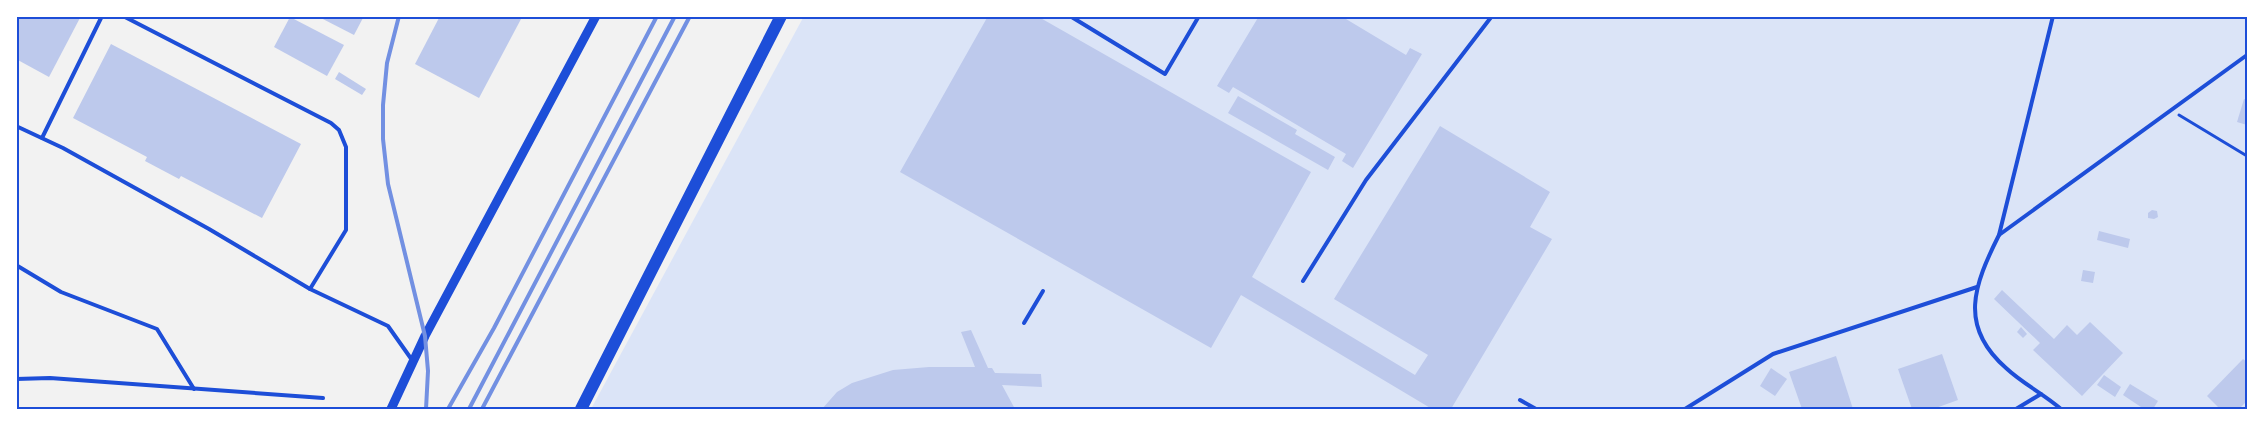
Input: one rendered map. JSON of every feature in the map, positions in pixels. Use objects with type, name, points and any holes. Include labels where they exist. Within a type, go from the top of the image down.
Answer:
[{"type":"main road","points":[[581,409],[781,16]]},
{"type":"street","points":[[391,409],[413,361],[596,16]]},
{"type":"lane","points":[[42,138],[102,16]]},
{"type":"lane","points":[[123,16],[331,122],[340,130],[346,147],[346,230],[310,289]]},
{"type":"lane","points":[[1070,16],[1165,74],[1199,16]]},
{"type":"lane","points":[[1303,281],[1366,180],[1492,16]]},
{"type":"lane","points":[[2053,16],[1999,235],[1985,263],[1977,287],[1974,313],[1980,337],[1991,354],[2006,369],[2061,409]]},
{"type":"lane","points":[[1999,235],[2247,55]]},
{"type":"lane","points":[[16,126],[42,138],[209,229],[310,289],[388,326],[413,361]]},
{"type":"lane","points":[[16,265],[61,292],[157,329],[194,389]]},
{"type":"lane","points":[[1685,409],[1773,354],[1977,287]]},
{"type":"lane","points":[[1024,323],[1043,292]]},
{"type":"lane","points":[[16,379],[50,378],[323,398]]},
{"type":"lane","points":[[2016,409],[2040,394]]},
{"type":"lane","points":[[1520,400],[1536,409]]},
{"type":"path","points":[[2172,110],[2247,156]]},
{"type":"shaded area","points":[[804,16],[2247,16],[2247,409],[591,409]]},
{"type":"building","points":[[16,16],[81,16],[49,77],[16,59]]},
{"type":"building","points":[[317,16],[364,16],[354,35]]},
{"type":"building","points":[[440,16],[516,16],[521,19],[479,98],[415,64]]},
{"type":"building","points":[[988,16],[1037,16],[1311,172],[1252,277],[1415,375],[1428,355],[1334,299],[1440,126],[1550,192],[1530,227],[1552,239],[1451,409],[1432,409],[1241,295],[1211,348],[900,172]]},
{"type":"building","points":[[1259,16],[1341,16],[1406,55],[1410,48],[1422,54],[1353,168],[1342,161],[1346,154],[1233,87],[1229,93],[1217,86]]},
{"type":"building","points":[[290,17],[344,45],[327,76],[274,47]]},
{"type":"building","points":[[111,44],[301,144],[262,218],[181,176],[179,179],[145,161],[147,157],[73,118]]},
{"type":"building","points":[[339,72],[366,89],[362,95],[335,79]]},
{"type":"building","points":[[1238,96],[1297,130],[1295,134],[1335,157],[1328,170],[1228,113]]},
{"type":"building","points":[[2244,99],[2247,100],[2247,125],[2237,122]]},
{"type":"building","points":[[2152,210],[2157,211],[2158,217],[2154,219],[2148,218],[2148,213]]},
{"type":"building","points":[[2099,231],[2130,239],[2128,248],[2097,240]]},
{"type":"building","points":[[2083,270],[2095,272],[2093,283],[2081,281]]},
{"type":"building","points":[[2002,290],[2054,339],[2067,325],[2077,335],[2090,322],[2123,353],[2082,396],[2033,350],[2040,343],[1994,299]]},
{"type":"building","points":[[2021,327],[2027,334],[2023,338],[2017,332]]},
{"type":"building","points":[[971,330],[988,368],[992,368],[995,373],[1041,374],[1042,387],[1002,385],[1015,409],[822,409],[837,392],[852,383],[893,370],[929,367],[975,367],[961,332]]},
{"type":"building","points":[[1942,354],[1958,400],[1933,409],[1912,409],[1898,369]]},
{"type":"building","points":[[1836,356],[1853,409],[1802,409],[1789,372]]},
{"type":"building","points":[[2243,359],[2247,362],[2247,401],[2239,409],[2220,409],[2207,396]]},
{"type":"building","points":[[1771,368],[1787,379],[1775,396],[1760,386]]},
{"type":"building","points":[[2104,375],[2121,387],[2115,397],[2097,385]]},
{"type":"building","points":[[2130,384],[2158,401],[2153,409],[2144,409],[2123,395]]},
{"type":"railway","points":[[399,16],[387,63],[383,105],[383,139],[388,184],[425,336],[428,371],[426,409]]},
{"type":"railway","points":[[448,409],[494,328],[657,16]]},
{"type":"railway","points":[[469,409],[675,16]]},
{"type":"railway","points":[[482,409],[690,16]]}]
